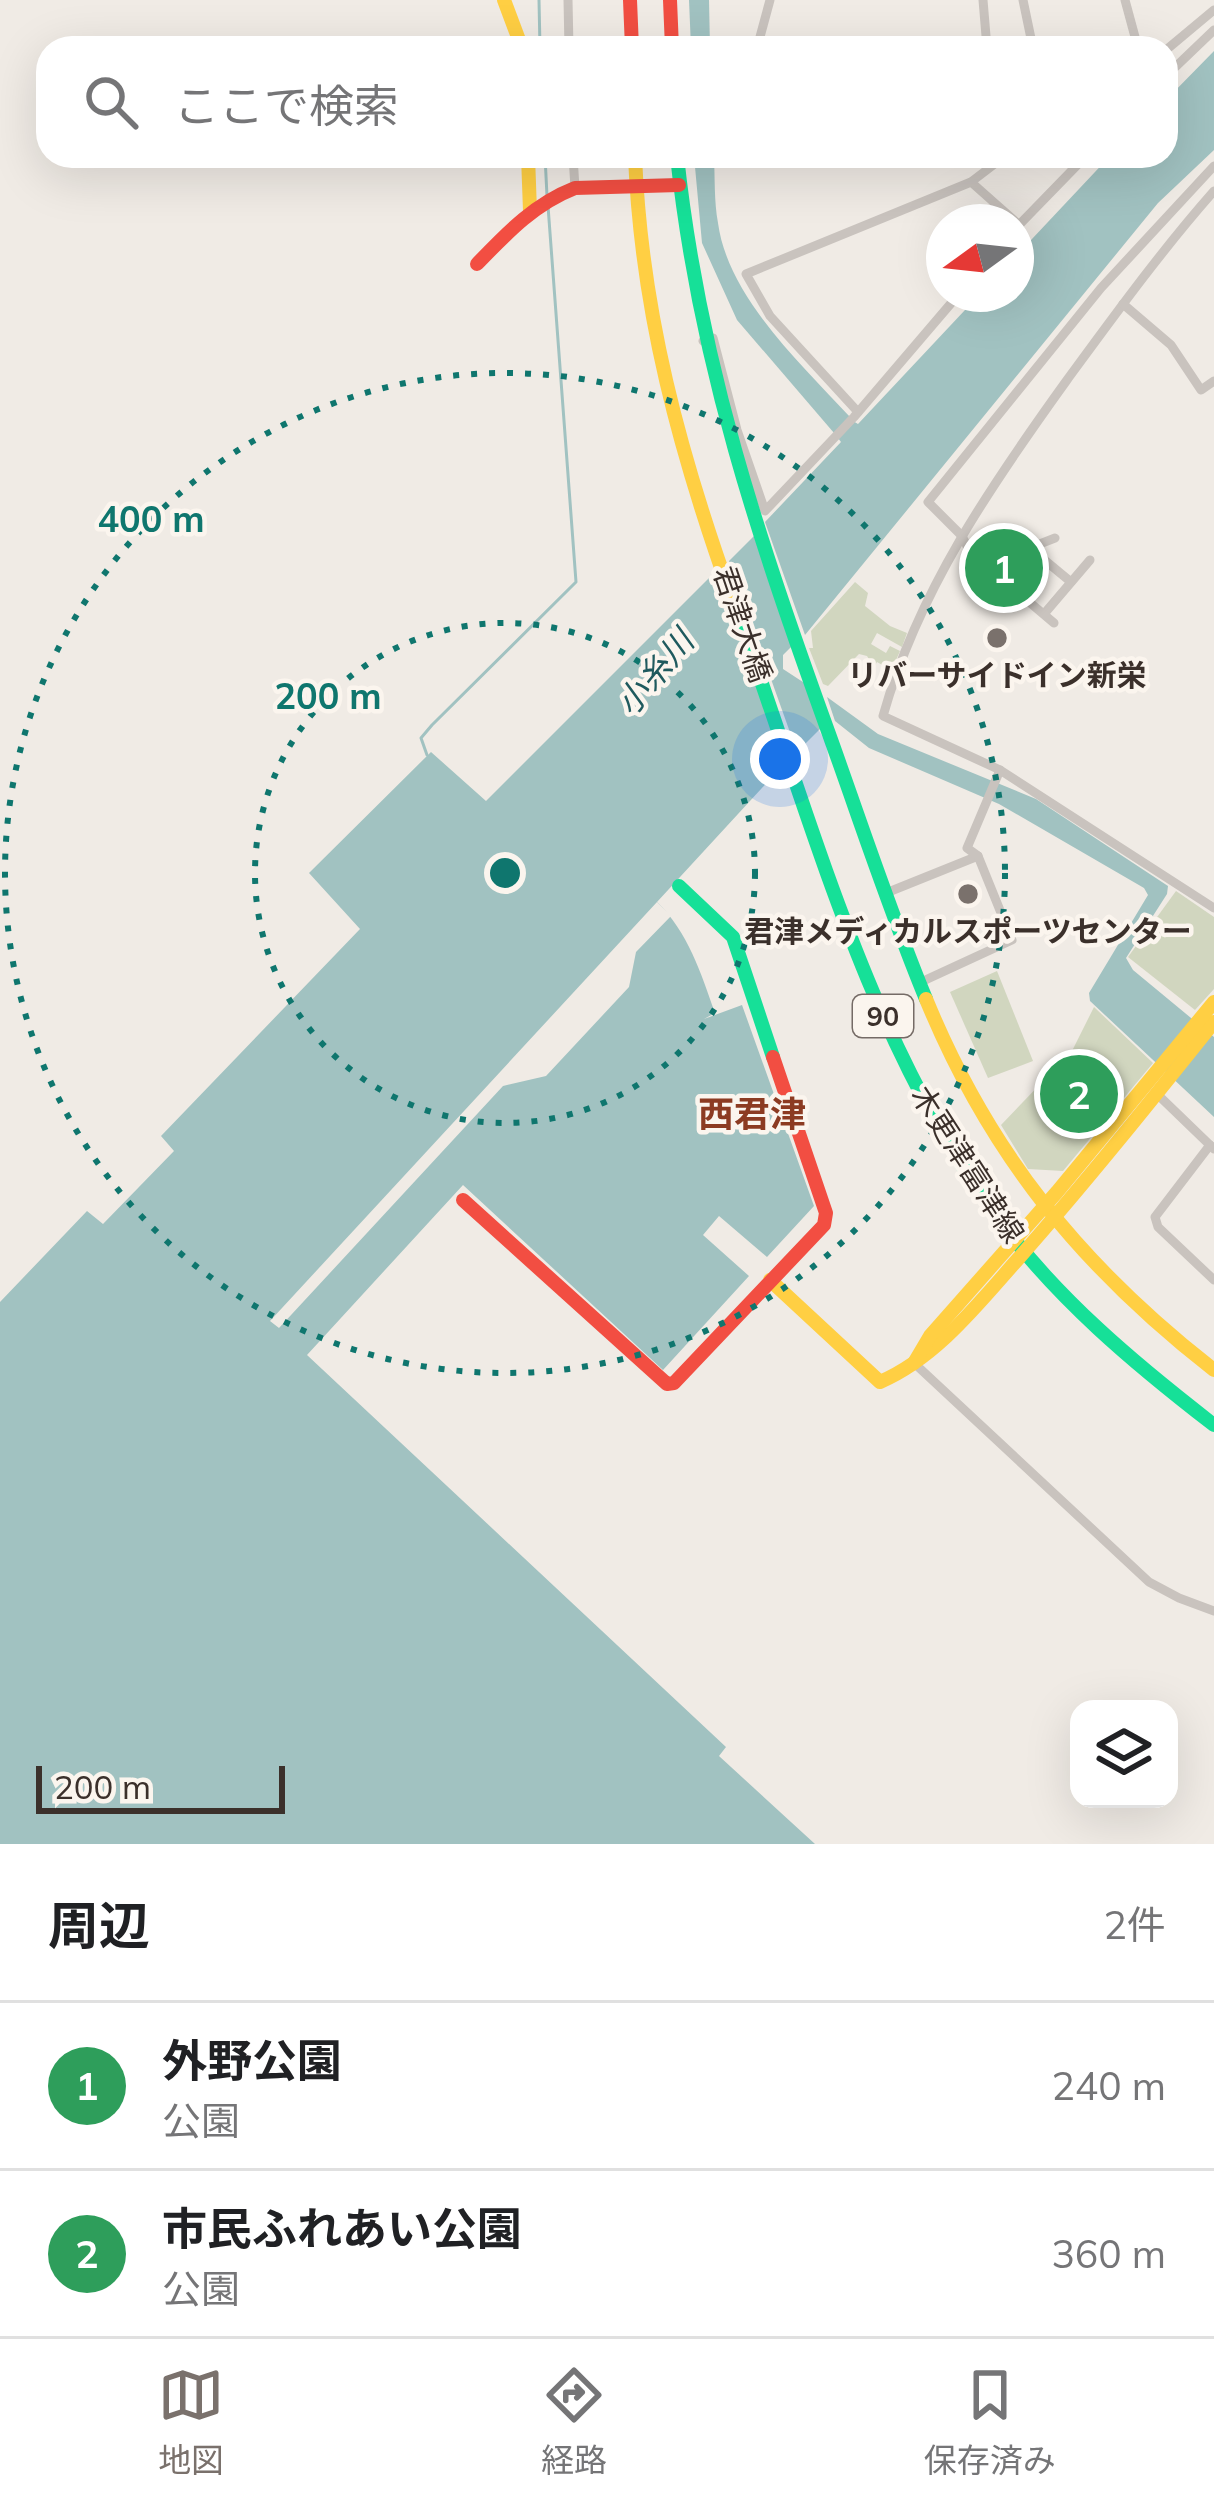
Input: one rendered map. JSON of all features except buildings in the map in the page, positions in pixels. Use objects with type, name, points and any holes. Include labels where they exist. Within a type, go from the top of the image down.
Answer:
[{"type":"main road","points":[[504,0],[518,36]]},
{"type":"main road","points":[[630,0],[632,36]]},
{"type":"main road","points":[[670,0],[672,36]]},
{"type":"main road","points":[[532,168],[542,203]]},
{"type":"main road","name":"90","points":[[635,168],[636,188]]},
{"type":"main road","name":"90","points":[[678,168],[703,340]]},
{"type":"main road","points":[[477,264],[542,203],[575,188],[679,185]]},
{"type":"main road","name":"君津大橋","points":[[636,188],[660,368],[794,770]]},
{"type":"main road","name":"君津大橋","points":[[703,340],[722,418],[828,730]]},
{"type":"main road","name":"木更津富津線","points":[[828,730],[920,982],[978,1108],[1005,1154],[1049,1213],[1142,1310],[1214,1370]]},
{"type":"main road","name":"木更津富津線","points":[[794,770],[895,1045],[948,1143],[1020,1245],[1121,1348],[1214,1425]]},
{"type":"main road","points":[[463,1200],[667,1384],[676,1381],[824,1225],[826,1213],[733,937],[679,886]]},
{"type":"main road","points":[[1049,1213],[1209,1022],[1214,1002]]},
{"type":"main road","points":[[770,1280],[880,1382],[893,1382],[1156,1093],[1163,1075]]},
{"type":"street","points":[[568,0],[569,36]]},
{"type":"street","points":[[761,36],[770,0]]},
{"type":"street","points":[[983,0],[986,36]]},
{"type":"street","points":[[1023,0],[1030,36]]},
{"type":"street","points":[[1125,0],[1135,36]]},
{"type":"street","points":[[1178,40],[1214,10]]},
{"type":"street","points":[[1178,64],[1214,30]]},
{"type":"street","points":[[1054,623],[970,552],[962,536],[928,502],[1101,288],[1214,166]]},
{"type":"street","points":[[574,168],[575,188]]},
{"type":"street","points":[[975,178],[979,168]]},
{"type":"street","points":[[856,414],[770,316],[746,274],[826,238],[896,215],[989,168]]},
{"type":"street","points":[[1034,207],[1074,168]]},
{"type":"street","points":[[975,178],[999,204]]},
{"type":"street","points":[[1214,191],[1014,453],[962,536],[899,660],[883,716],[1000,774],[1214,908]]},
{"type":"street","points":[[1124,304],[1171,345],[1201,390],[1214,381]]},
{"type":"street","points":[[703,340],[713,338],[743,451],[765,512],[944,312]]},
{"type":"street","points":[[986,566],[1055,538]]},
{"type":"street","points":[[1030,548],[1071,583]]},
{"type":"street","points":[[1044,614],[1090,560]]},
{"type":"street","points":[[920,982],[1012,940],[978,856],[967,848],[1000,774]]},
{"type":"street","points":[[886,893],[978,856]]},
{"type":"street","points":[[1156,1093],[1212,1147],[1155,1217],[1158,1227],[1214,1280]]},
{"type":"street","points":[[914,1363],[1149,1582],[1214,1611]]},
{"type":"green space","points":[[855,582],[868,593],[865,606],[907,633],[902,647],[877,633],[871,644],[886,653],[890,646],[900,651],[889,676],[885,675],[888,668],[877,662],[874,667],[867,656],[859,654],[828,686],[809,648],[813,648],[811,631]]},
{"type":"green space","points":[[1176,891],[1214,917],[1214,989],[1195,1010],[1128,957]]},
{"type":"green space","points":[[997,971],[1033,1061],[988,1078],[950,992]]},
{"type":"green space","points":[[1094,1007],[1153,1063],[1063,1171],[1028,1169],[1001,1125],[1072,1051]]},
{"type":"water","points":[[689,0],[709,0],[710,36],[690,36]]},
{"type":"water","points":[[1214,51],[1214,150],[1158,203],[805,635],[765,522],[841,442],[838,438],[853,421],[858,424],[963,312],[1034,312],[1034,237],[1099,168],[1178,168],[1178,88]]},
{"type":"water","points":[[695,168],[715,168],[717,215],[736,277],[769,328],[850,417],[834,433],[737,320],[702,243]]},
{"type":"water","points":[[754,536],[792,646],[783,655],[783,669],[806,684],[821,728],[797,752],[729,561]]},
{"type":"water","name":"小糸川","points":[[716,571],[784,764],[657,902],[677,926],[699,968],[715,1013],[704,1019],[742,1005],[814,1206],[767,1257],[719,1216],[703,1235],[749,1276],[663,1370],[463,1185],[307,1355],[726,1747],[719,1756],[815,1844],[0,1844],[0,1302],[87,1211],[103,1224],[174,1151],[161,1136],[360,929],[309,873],[431,752],[486,801]]},
{"type":"water","points":[[827,697],[878,734],[1036,799],[1168,886],[1126,958],[1133,970],[1214,1037],[1214,1117],[1090,1001],[1089,993],[1148,895],[1144,888],[999,804],[869,748],[835,721]]},
{"type":"pier","points":[[657,902],[671,916],[636,952],[629,987],[546,1076],[503,1086],[279,1328],[270,1321]]},
{"type":"waterway","points":[[539,0],[540,36]]},
{"type":"waterway","points":[[546,168],[547,196]]},
{"type":"waterway","points":[[427,755],[421,738],[432,725],[576,582],[548,206]]},
{"type":"traffic: fast","points":[[679,168],[700,306],[735,450],[803,662],[926,999]]},
{"type":"traffic: fast","points":[[732,599],[875,997],[951,1147],[997,1217],[1045,1275],[1126,1354],[1214,1425]]},
{"type":"traffic: fast","points":[[679,886],[733,937],[773,1057]]},
{"type":"traffic: slow","points":[[504,0],[518,36]]},
{"type":"traffic: slow","points":[[528,168],[530,211]]},
{"type":"traffic: slow","points":[[636,168],[645,270],[666,381],[732,599]]},
{"type":"traffic: slow","points":[[926,999],[979,1108],[1044,1204],[1122,1291],[1214,1370]]},
{"type":"traffic: slow","points":[[914,1363],[930,1336],[1214,1002]]},
{"type":"traffic: slow","points":[[770,1280],[880,1382],[900,1372],[938,1344],[987,1294],[1214,1022]]},
{"type":"traffic: jam","points":[[630,0],[632,36]]},
{"type":"traffic: jam","points":[[670,0],[672,36]]},
{"type":"traffic: jam","points":[[477,264],[534,211],[575,188],[679,185]]},
{"type":"traffic: jam","points":[[463,1200],[667,1384],[674,1383],[824,1225],[826,1213],[773,1057]]},
{"type":"place","name":"外野公園","points":[[1004,568]]},
{"type":"place","name":"リバーサイドイン新栄","points":[[997,638]]},
{"type":"place","name":"君津メディカルスポーツセンター","points":[[968,894]]},
{"type":"place","name":"市民ふれあい公園","points":[[1079,1094]]},
{"type":"district","name":"西君津","points":[[752,1113]]}]
